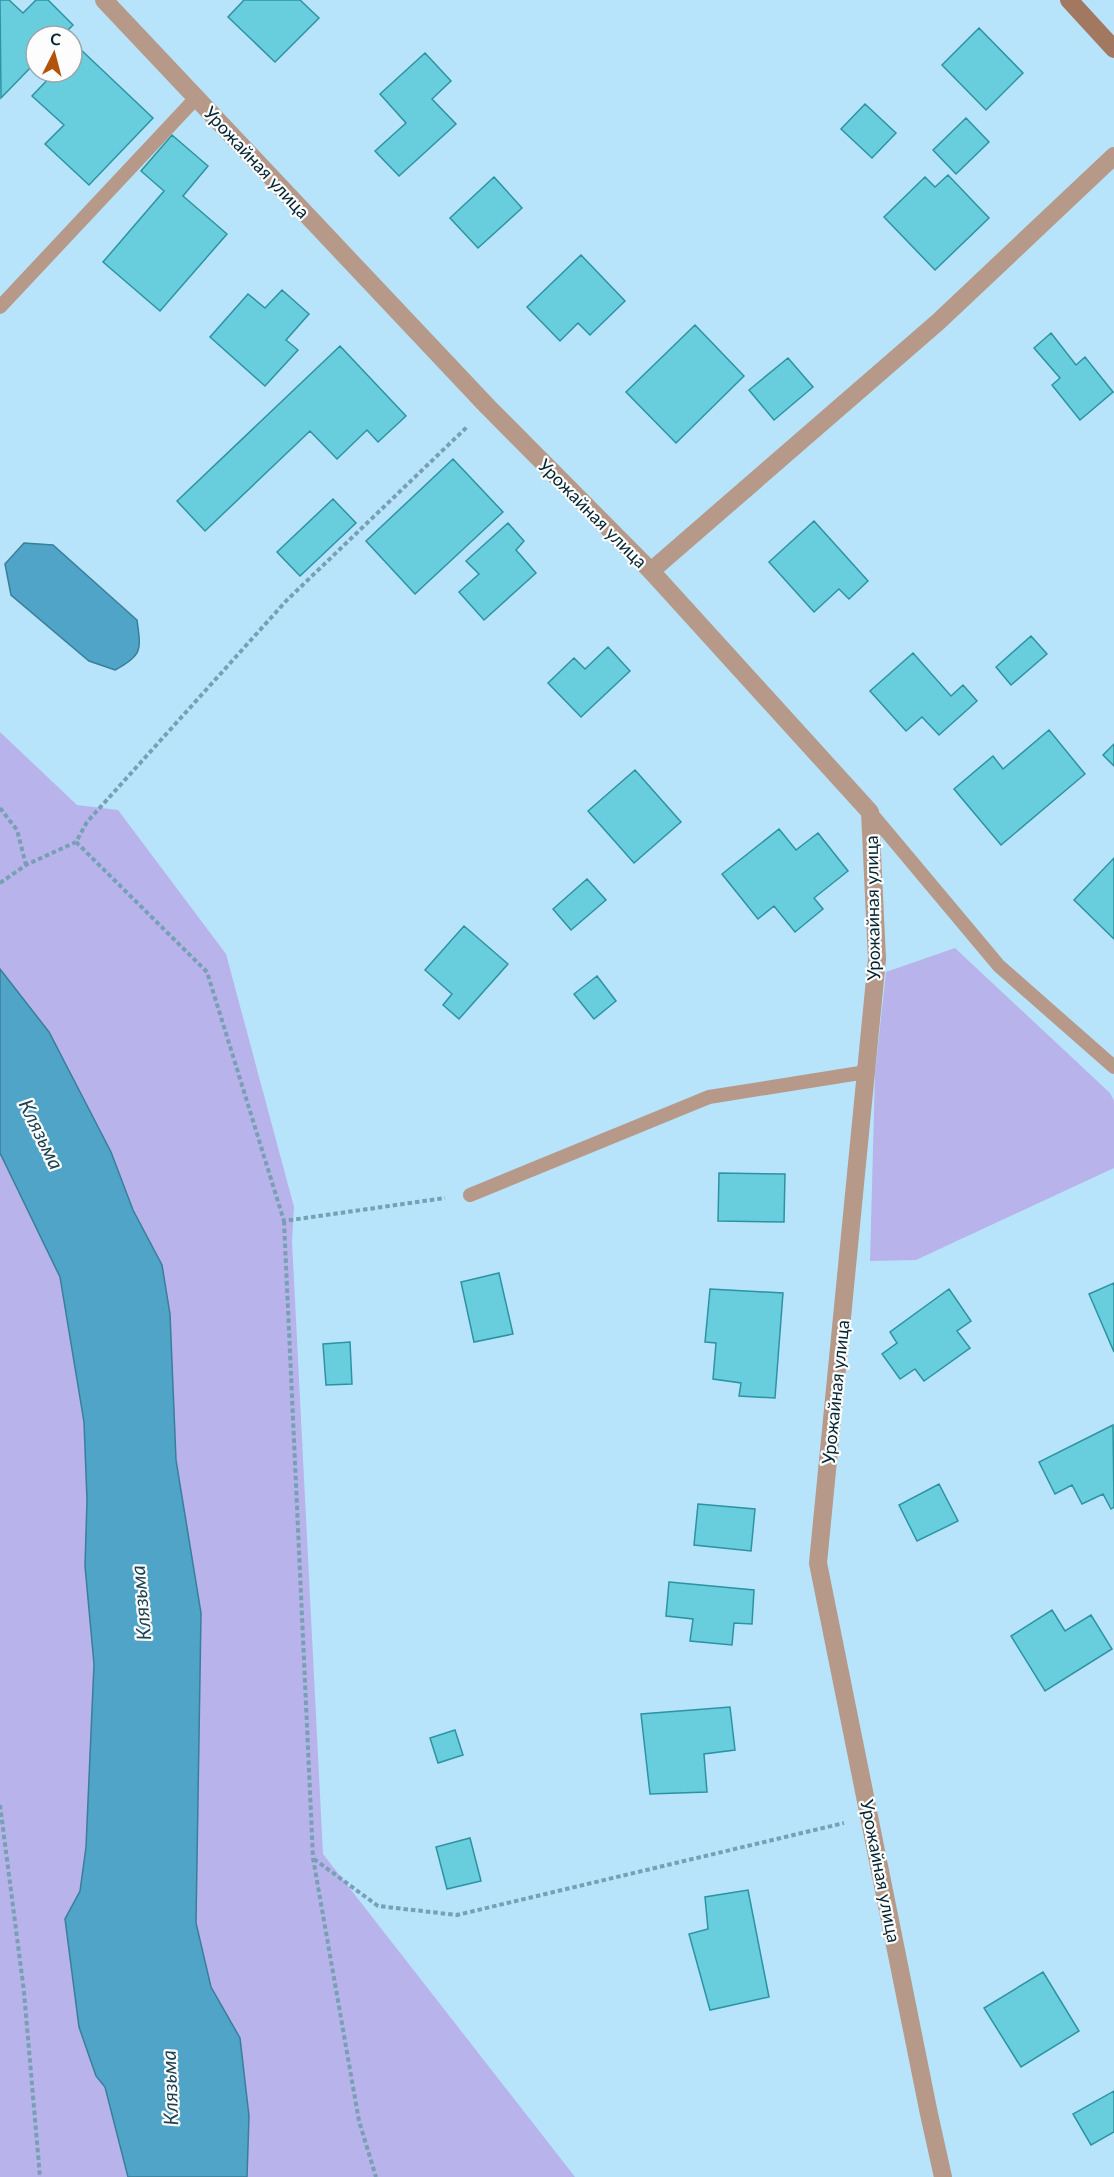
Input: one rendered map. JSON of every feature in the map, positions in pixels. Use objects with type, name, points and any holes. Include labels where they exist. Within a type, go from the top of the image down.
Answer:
[{"type":"main road","points":[[1069,0],[1114,49]]},
{"type":"street","name":"Урожайная улица","points":[[104,0],[488,407],[651,571],[870,812],[877,958],[818,1563],[928,2114],[943,2177]]},
{"type":"street","points":[[651,571],[938,322],[1114,156]]},
{"type":"lane","points":[[0,307],[196,98]]},
{"type":"lane","points":[[870,812],[999,966],[1114,1067]]},
{"type":"lane","points":[[470,1195],[709,1097],[866,1072]]},
{"type":"path","points":[[0,883],[26,865],[76,842],[87,822],[287,600],[488,407]]},
{"type":"path","points":[[0,808],[17,830],[26,865]]},
{"type":"path","points":[[76,842],[207,972],[284,1221],[313,1858],[359,2121],[376,2177]]},
{"type":"path","points":[[284,1221],[470,1195]]},
{"type":"path","points":[[0,1804],[24,1992],[40,2177]]},
{"type":"path","points":[[313,1858],[378,1906],[457,1915],[870,1817]]},
{"type":"shaded area","points":[[0,732],[77,805],[118,810],[226,954],[294,1207],[292,1241],[323,1854],[575,2177],[247,2177],[249,2116],[240,2038],[211,1987],[196,1923],[201,1613],[176,1460],[170,1314],[162,1265],[133,1210],[111,1152],[49,1032],[0,969]]},
{"type":"shaded area","points":[[955,948],[1110,1093],[1114,1101],[1114,1168],[916,1260],[870,1261],[875,1073],[886,972]]},
{"type":"shaded area","points":[[0,1153],[60,1277],[84,1422],[87,1500],[85,1566],[94,1664],[86,1847],[80,1891],[65,1919],[96,2076],[105,2086],[128,2177],[0,2177]]},
{"type":"water","points":[[24,543],[53,545],[137,620],[139,645],[138,651],[131,660],[115,670],[89,661],[11,595],[5,564]]},
{"type":"water","name":"Клязьма","points":[[0,969],[49,1032],[111,1152],[133,1210],[162,1265],[170,1314],[176,1460],[201,1613],[196,1923],[211,1987],[240,2038],[249,2116],[247,2177],[128,2177],[105,2087],[96,2076],[79,2027],[65,1919],[80,1891],[86,1847],[94,1664],[85,1566],[87,1500],[84,1422],[60,1277],[0,1153]]},
{"type":"building","points":[[0,0],[9,0],[23,13],[36,0],[48,0],[72,24],[24,24],[24,74],[1,98]]},
{"type":"building","points":[[244,0],[300,0],[319,18],[275,62],[228,17]]},
{"type":"building","points":[[979,28],[1023,73],[986,110],[942,65]]},
{"type":"building","points":[[84,53],[153,118],[89,185],[45,144],[64,125],[32,96],[44,84],[84,84]]},
{"type":"building","points":[[425,53],[451,81],[432,99],[456,124],[399,176],[375,151],[406,123],[380,94]]},
{"type":"building","points":[[865,104],[896,133],[872,158],[841,129]]},
{"type":"building","points":[[966,118],[989,142],[956,174],[933,150]]},
{"type":"building","points":[[172,135],[208,166],[183,196],[227,234],[160,311],[103,262],[164,191],[141,171]]},
{"type":"building","points":[[948,175],[989,218],[935,270],[884,217],[925,177],[935,187]]},
{"type":"building","points":[[494,177],[522,208],[478,248],[450,218]]},
{"type":"building","points":[[581,255],[625,301],[590,335],[578,323],[560,341],[527,307]]},
{"type":"building","points":[[282,290],[309,314],[286,340],[298,350],[265,386],[210,337],[248,294],[265,308]]},
{"type":"building","points":[[695,325],[744,376],[676,443],[626,392]]},
{"type":"building","points":[[1051,333],[1076,365],[1085,357],[1113,392],[1080,420],[1052,385],[1060,378],[1034,348]]},
{"type":"building","points":[[340,346],[406,416],[378,442],[367,430],[337,459],[310,431],[205,531],[177,501]]},
{"type":"building","points":[[788,358],[813,387],[774,420],[749,390]]},
{"type":"building","points":[[453,459],[503,512],[415,594],[366,541]]},
{"type":"building","points":[[333,499],[356,523],[300,576],[277,552]]},
{"type":"building","points":[[814,521],[868,581],[849,599],[839,589],[814,612],[769,562]]},
{"type":"building","points":[[508,523],[524,541],[516,550],[536,573],[484,620],[459,592],[479,574],[466,561]]},
{"type":"building","points":[[1031,636],[1047,654],[1011,685],[996,667]]},
{"type":"building","points":[[608,647],[630,671],[581,717],[548,683],[574,658],[585,669]]},
{"type":"building","points":[[913,653],[951,696],[963,685],[977,701],[939,735],[922,717],[906,731],[870,691]]},
{"type":"building","points":[[1049,730],[1085,774],[1001,845],[954,789],[993,756],[1003,769]]},
{"type":"building","points":[[1114,744],[1114,766],[1103,755]]},
{"type":"building","points":[[635,770],[681,822],[634,863],[588,811]]},
{"type":"building","points":[[779,829],[796,850],[818,833],[848,871],[814,898],[823,909],[795,932],[774,906],[758,919],[722,874]]},
{"type":"building","points":[[1114,858],[1114,939],[1074,900]]},
{"type":"building","points":[[587,879],[606,900],[571,930],[553,909]]},
{"type":"building","points":[[464,926],[508,964],[459,1019],[443,1005],[452,994],[425,970]]},
{"type":"building","points":[[597,976],[616,1001],[594,1019],[574,994]]},
{"type":"building","points":[[719,1173],[785,1174],[784,1222],[718,1221]]},
{"type":"building","points":[[499,1273],[513,1334],[474,1342],[461,1282]]},
{"type":"building","points":[[1114,1283],[1114,1352],[1089,1294]]},
{"type":"building","points":[[710,1289],[783,1293],[775,1398],[739,1396],[741,1383],[713,1379],[716,1343],[705,1342]]},
{"type":"building","points":[[949,1289],[971,1321],[957,1331],[970,1348],[924,1381],[915,1369],[900,1379],[882,1354],[897,1343],[890,1332]]},
{"type":"building","points":[[350,1342],[352,1384],[326,1385],[323,1344]]},
{"type":"building","points":[[1113,1425],[1114,1507],[1111,1509],[1103,1494],[1082,1504],[1072,1485],[1055,1494],[1039,1462]]},
{"type":"building","points":[[939,1484],[958,1521],[917,1541],[899,1505]]},
{"type":"building","points":[[698,1504],[755,1509],[751,1551],[694,1545]]},
{"type":"building","points":[[669,1582],[754,1590],[752,1624],[734,1623],[732,1645],[690,1641],[693,1619],[666,1616]]},
{"type":"building","points":[[1052,1610],[1065,1631],[1091,1615],[1112,1649],[1045,1691],[1011,1636]]},
{"type":"building","points":[[730,1707],[735,1750],[704,1754],[707,1792],[650,1794],[641,1714]]},
{"type":"building","points":[[455,1730],[463,1755],[438,1763],[430,1738]]},
{"type":"building","points":[[470,1838],[481,1881],[447,1889],[436,1847]]},
{"type":"building","points":[[748,1890],[769,1997],[710,2010],[689,1934],[708,1929],[705,1897]]},
{"type":"building","points":[[1043,1972],[1079,2031],[1021,2067],[984,2008]]},
{"type":"building","points":[[1114,2091],[1114,2132],[1091,2145],[1073,2114]]}]
